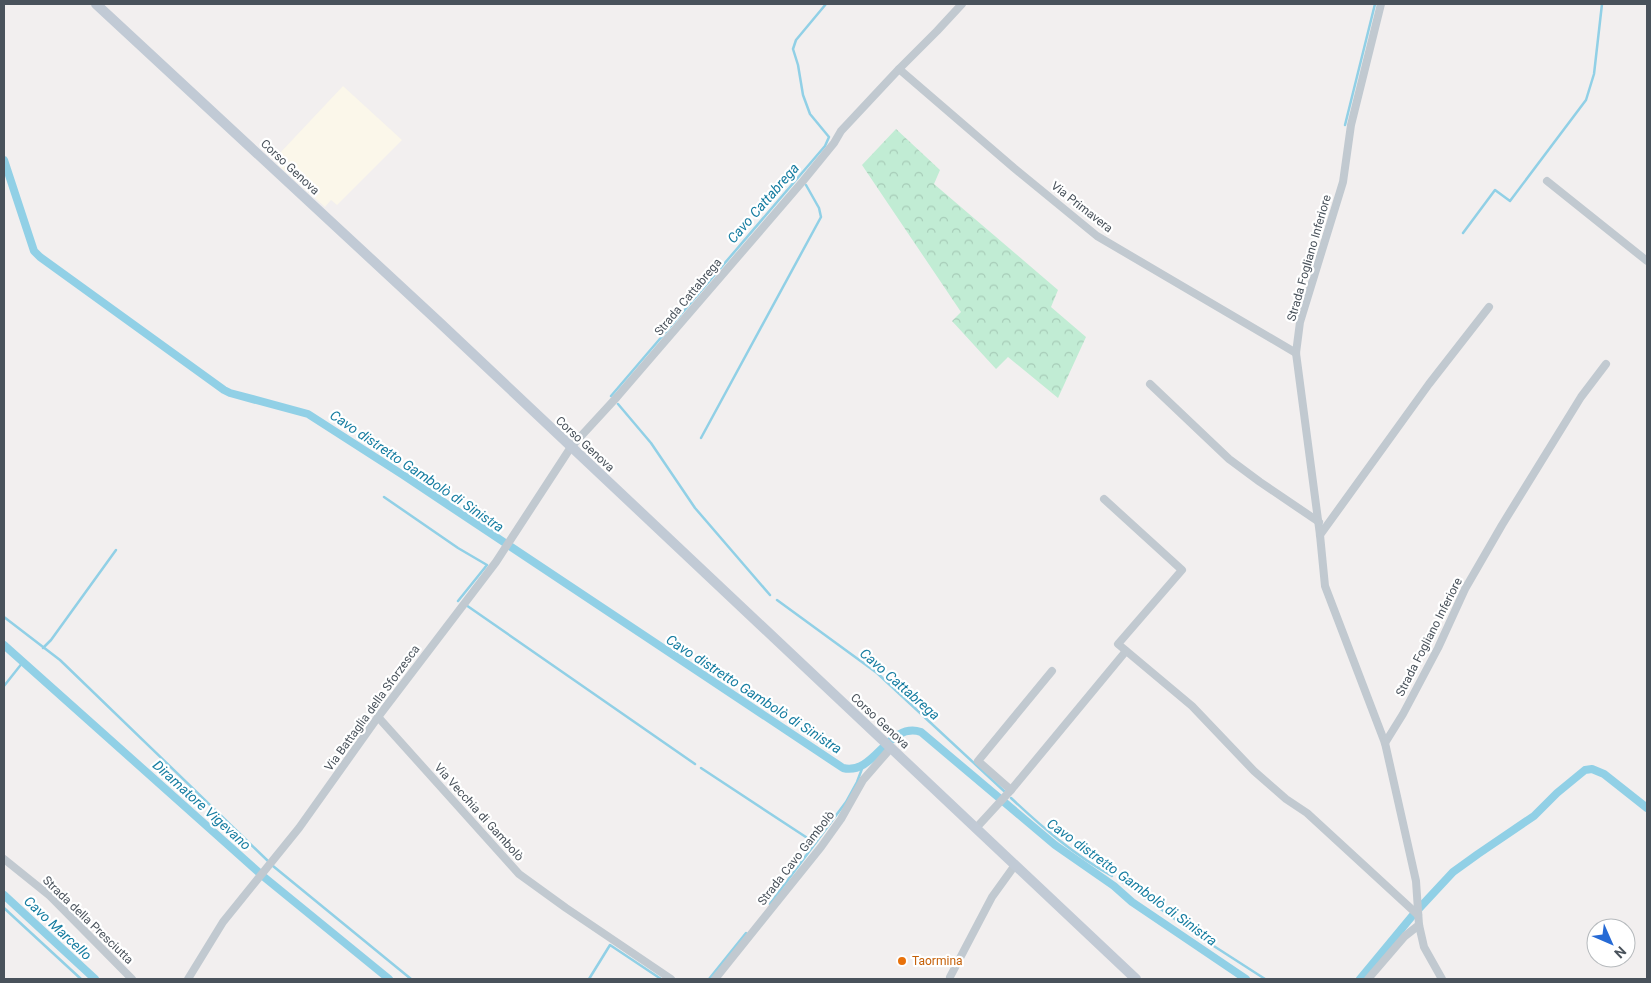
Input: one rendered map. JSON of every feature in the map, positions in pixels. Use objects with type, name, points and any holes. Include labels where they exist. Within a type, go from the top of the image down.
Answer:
[{"type":"main road","name":"Corso Genova","points":[[96,4],[571,447],[1136,979]]},
{"type":"street","name":"Strada Cattabrega","points":[[571,447],[617,397],[803,181],[834,143],[841,131],[962,4]]},
{"type":"street","name":"Strada Fogliano Inferiore","points":[[1381,4],[1352,125],[1343,182],[1300,322],[1296,353],[1319,522],[1325,586],[1385,743],[1416,881],[1417,911],[1424,947],[1442,979]]},
{"type":"street","name":"Via Primavera","points":[[899,69],[1014,168],[1098,236],[1296,353]]},
{"type":"street","points":[[1547,181],[1647,261]]},
{"type":"street","points":[[1320,535],[1429,384],[1489,307]]},
{"type":"street","name":"Strada Fogliano Inferiore","points":[[1385,743],[1403,714],[1438,648],[1465,589],[1502,525],[1581,398],[1606,364]]},
{"type":"street","points":[[1150,384],[1229,458],[1260,482],[1319,522]]},
{"type":"street","name":"Via Battaglia della Sforzesca","points":[[188,979],[223,922],[298,828],[378,717],[508,546],[571,447]]},
{"type":"street","points":[[1104,499],[1182,570],[1118,644],[1192,706],[1254,771],[1286,799],[1307,813],[1417,911]]},
{"type":"street","points":[[976,827],[1011,790],[1126,650]]},
{"type":"street","points":[[1011,790],[978,761],[1052,672]]},
{"type":"street","name":"Via Vecchia di Gambolò","points":[[378,717],[519,874],[671,979]]},
{"type":"street","name":"Strada Cavo Gambolò","points":[[715,979],[841,819],[863,780],[888,746]]},
{"type":"street","name":"Strada della Presciutta","points":[[4,860],[50,896],[132,979]]},
{"type":"street","points":[[950,977],[992,897],[1015,865]]},
{"type":"street","points":[[1368,979],[1405,936],[1419,925]]},
{"type":"shaded area","points":[[343,86],[402,140],[337,205],[331,200],[325,207],[278,165],[277,160],[279,154]]},
{"type":"green space","points":[[896,129],[940,170],[934,184],[1058,290],[1051,307],[1086,337],[1058,398],[1008,357],[996,369],[952,321],[961,312],[862,165]]},
{"type":"waterway","name":"Cavo Cattabrega","points":[[611,396],[825,146],[829,137],[810,114],[803,95],[793,49],[796,40],[826,4]]},
{"type":"waterway","points":[[1345,125],[1375,4]]},
{"type":"waterway","points":[[1463,233],[1495,190],[1510,201],[1586,100],[1594,74],[1602,4]]},
{"type":"waterway","name":"Cavo distretto Gambolò di Sinistra","points":[[4,160],[34,251],[224,390],[308,414],[403,475],[843,768],[854,768],[864,764],[899,734],[909,731],[921,732],[1055,845],[1114,886],[1132,902],[1246,979]]},
{"type":"waterway","points":[[701,438],[821,217],[819,208],[806,185]]},
{"type":"waterway","name":"Cavo Cattabrega","points":[[618,404],[651,443],[695,508],[770,595]]},
{"type":"waterway","points":[[384,497],[458,548],[487,565],[458,601]]},
{"type":"waterway","points":[[43,648],[51,640],[116,550]]},
{"type":"waterway","name":"Cavo Cattabrega","points":[[777,600],[877,673],[1004,791]]},
{"type":"waterway","points":[[466,605],[695,764]]},
{"type":"waterway","name":"Cavo distretto Gambolò di Sinistra","points":[[4,617],[60,660],[268,861]]},
{"type":"waterway","name":"Diramatore Vigevano","points":[[4,645],[264,877],[389,979]]},
{"type":"waterway","points":[[4,686],[23,662]]},
{"type":"waterway","name":"Cavo distretto Gambolò di Sinistra","points":[[770,904],[846,802],[863,766]]},
{"type":"waterway","name":"Cavo distretto Gambolò di Sinistra","points":[[701,768],[815,843]]},
{"type":"waterway","name":"Cavo distretto Gambolò di Sinistra","points":[[1360,979],[1413,915],[1453,872],[1534,816],[1557,793],[1585,770],[1592,769],[1604,774],[1647,808]]},
{"type":"waterway","name":"Cavo Cattabrega","points":[[1011,798],[1059,840],[1112,876]]},
{"type":"waterway","name":"Cavo distretto Gambolò di Sinistra","points":[[273,866],[411,979]]},
{"type":"waterway","name":"Cavo Cattabrega","points":[[1121,881],[1206,941],[1265,979]]},
{"type":"waterway","name":"Cavo Marcello","points":[[4,895],[95,979]]},
{"type":"waterway","points":[[4,908],[81,979]]},
{"type":"waterway","name":"Cavo distretto Gambolò di Sinistra","points":[[709,979],[746,933]]},
{"type":"waterway","name":"Cavo distretto Gambolò di Sinistra","points":[[589,979],[610,945],[661,979]]},
{"type":"place","name":"Taormina","points":[[902,961]]}]
